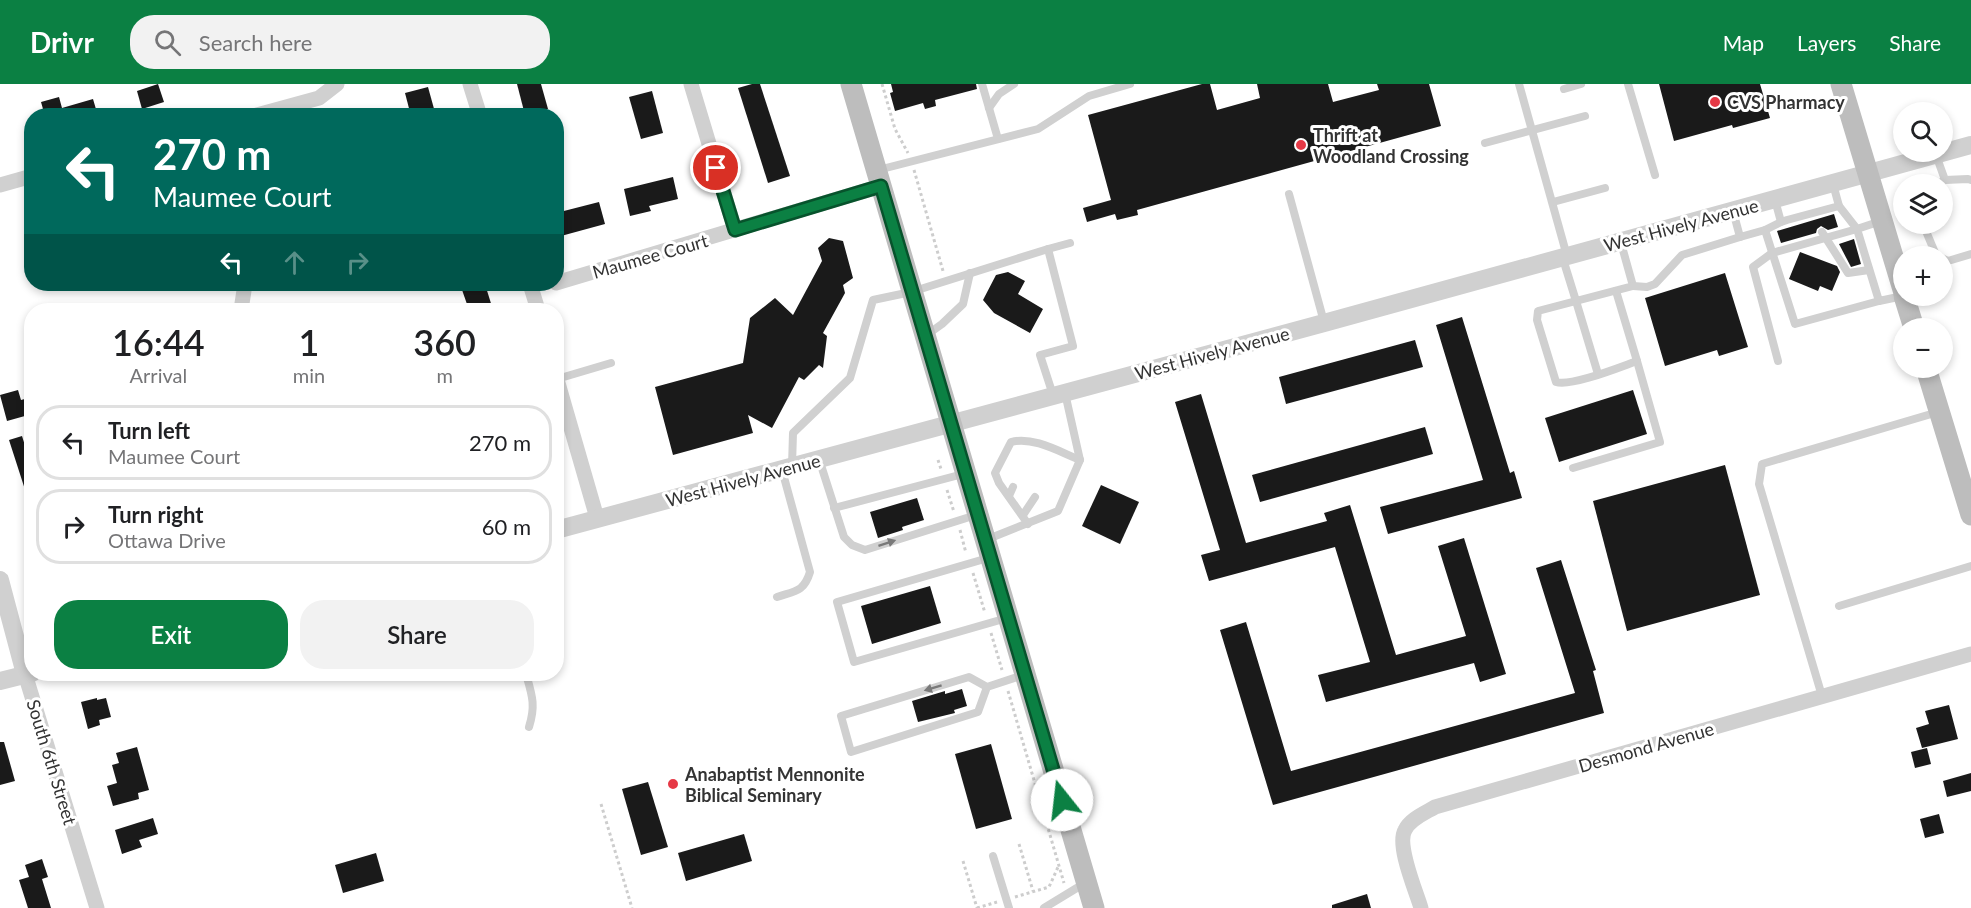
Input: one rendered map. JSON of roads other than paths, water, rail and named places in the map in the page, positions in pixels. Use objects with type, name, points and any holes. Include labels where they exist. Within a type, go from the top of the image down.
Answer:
[{"type":"main road","points":[[851,84],[987,549],[998,621],[1015,678],[1094,908]]},
{"type":"main road","points":[[1840,84],[1893,260]]},
{"type":"main road","points":[[1929,378],[1971,515]]},
{"type":"street","points":[[282,108],[319,98],[337,84]]},
{"type":"street","points":[[470,84],[478,108]]},
{"type":"street","points":[[691,84],[735,230]]},
{"type":"street","name":"West Hively Avenue","points":[[1953,150],[1971,145]]},
{"type":"street","name":"West Hively Avenue","points":[[564,528],[1911,162]]},
{"type":"street","points":[[0,185],[24,178]]},
{"type":"street","name":"Maumee Court","points":[[564,281],[735,230],[879,178]]},
{"type":"street","points":[[564,402],[597,518]]},
{"type":"street","name":"South 6th Street","points":[[0,580],[24,661]]},
{"type":"street","name":"Desmond Avenue","points":[[1421,908],[1402,844],[1404,830],[1414,820],[1435,807],[1971,654]]},
{"type":"street","points":[[0,681],[24,675]]},
{"type":"street","name":"South 6th Street","points":[[30,681],[97,908]]},
{"type":"lane","points":[[982,84],[998,139]]},
{"type":"lane","points":[[989,108],[999,94],[1014,84]]},
{"type":"lane","points":[[879,178],[912,161],[1038,129],[1089,96],[1130,84]]},
{"type":"lane","points":[[1519,84],[1553,202],[1564,257],[1598,374]]},
{"type":"lane","points":[[1564,89],[1581,84]]},
{"type":"lane","points":[[1639,84],[1628,85],[1655,175]]},
{"type":"lane","points":[[1485,143],[1585,116]]},
{"type":"lane","points":[[1953,180],[1968,178],[1971,180]]},
{"type":"lane","points":[[1833,184],[1839,206],[1857,229],[1879,301]]},
{"type":"lane","points":[[1553,202],[1605,188]]},
{"type":"lane","points":[[1289,194],[1324,323]]},
{"type":"lane","points":[[1774,200],[1786,221]]},
{"type":"lane","points":[[1637,362],[1563,385],[1556,382],[1537,320],[1538,311],[1633,286],[1647,287],[1655,284],[1682,255],[1839,206]]},
{"type":"lane","points":[[1733,211],[1740,237]]},
{"type":"lane","points":[[1778,361],[1753,267],[1772,253],[1804,240],[1857,229],[1881,221]]},
{"type":"lane","points":[[1765,230],[1795,324],[1893,298]]},
{"type":"lane","points":[[1824,235],[1848,273],[1869,270]]},
{"type":"lane","points":[[1621,241],[1633,286]]},
{"type":"lane","points":[[777,597],[800,590],[807,583],[810,572],[787,467],[793,433],[850,378],[873,300],[911,292],[1070,243]]},
{"type":"lane","points":[[998,621],[854,662],[837,602],[970,563],[987,549],[1028,524],[1058,511],[1080,460],[1059,395],[1040,355],[1073,345],[1048,249]]},
{"type":"lane","points":[[1953,259],[1971,254]]},
{"type":"lane","points":[[924,337],[963,304],[970,273]]},
{"type":"lane","points":[[1573,468],[1660,442],[1616,291]]},
{"type":"lane","points":[[564,375],[611,363]]},
{"type":"lane","points":[[1822,696],[1759,484],[1762,464],[1940,411]]},
{"type":"lane","points":[[1028,524],[999,483],[995,473],[1011,442],[1018,440],[1033,446],[1056,450],[1080,460]]},
{"type":"lane","points":[[1052,460],[1056,450]]},
{"type":"lane","points":[[819,459],[844,537],[852,545],[865,550],[977,515]]},
{"type":"lane","points":[[834,508],[965,474]]},
{"type":"lane","points":[[1009,496],[1013,487]]},
{"type":"lane","points":[[1023,514],[1035,497]]},
{"type":"lane","points":[[1839,606],[1971,566]]},
{"type":"lane","points":[[987,687],[978,712],[851,752],[841,716],[969,677],[987,687],[1015,678]]},
{"type":"lane","points":[[528,681],[534,702],[534,712],[529,727]]},
{"type":"lane","points":[[993,856],[1009,908]]},
{"type":"lane","points":[[1044,908],[1086,882]]},
{"type":"place","name":"CVS Pharmacy","points":[[1715,102]]},
{"type":"place","name":"Thrift at Woodland Crossing","points":[[1301,145]]},
{"type":"place","name":"Anabaptist Mennonite Biblical Seminary","points":[[673,784]]}]
